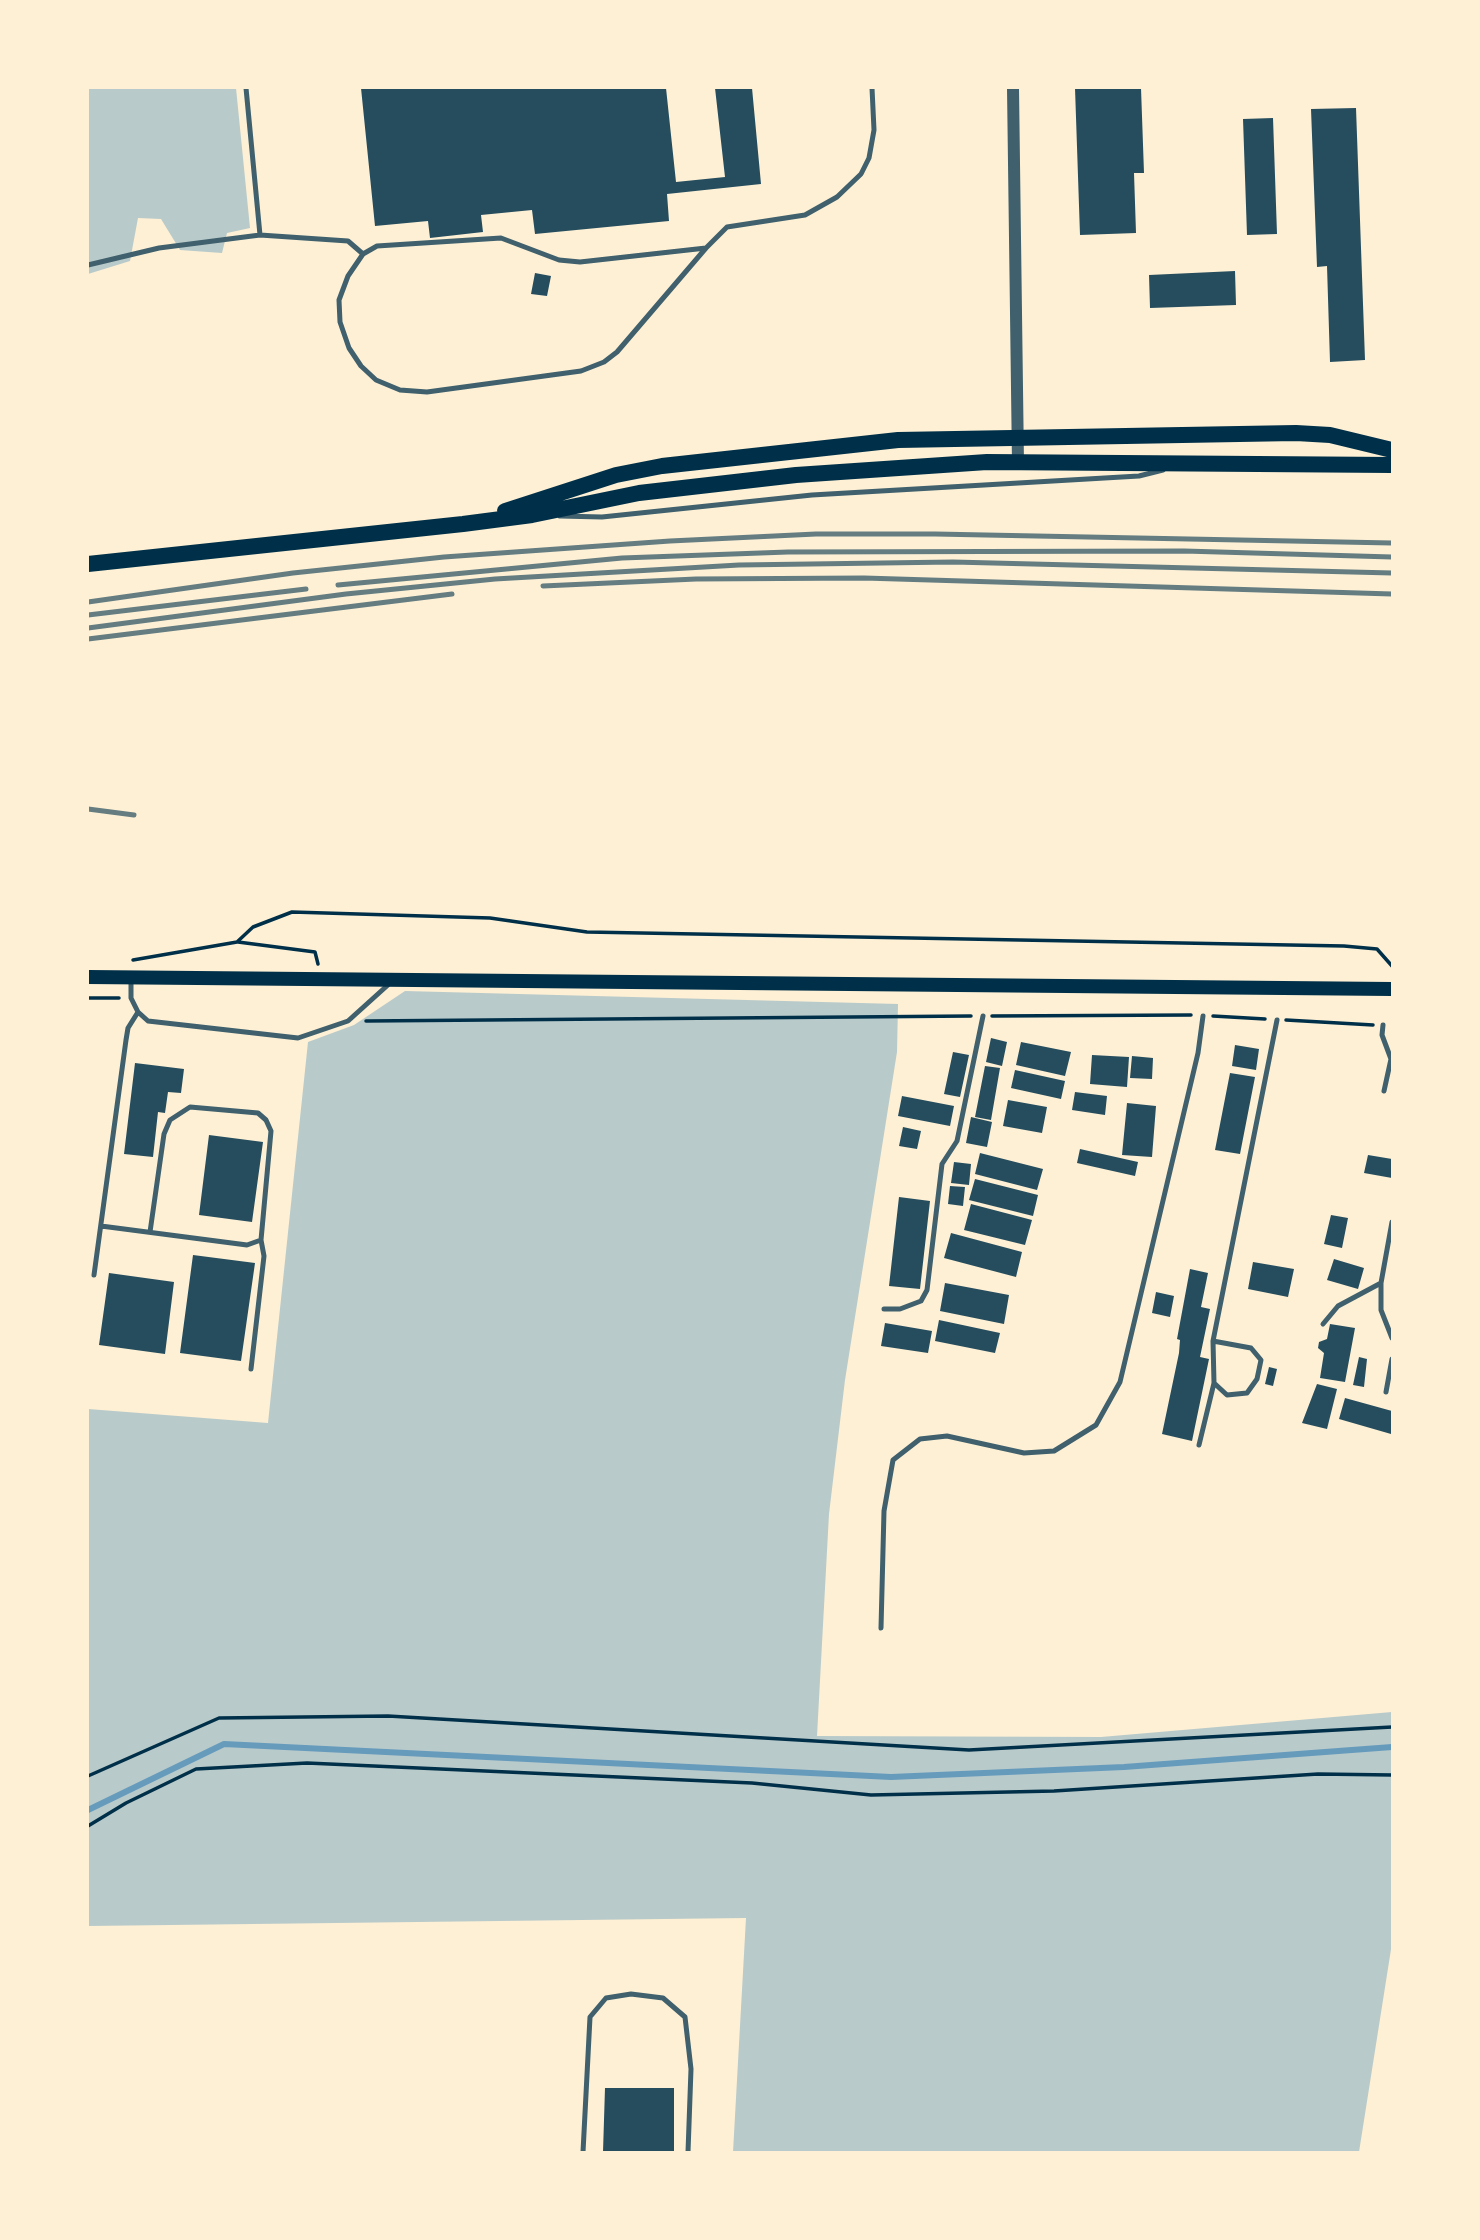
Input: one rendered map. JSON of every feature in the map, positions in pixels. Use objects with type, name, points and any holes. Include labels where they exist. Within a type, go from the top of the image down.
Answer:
[{"type":"main road","points":[[463,524],[616,475],[663,466],[898,440],[1296,433],[1330,435],[1392,450]]},
{"type":"main road","points":[[88,564],[463,524],[532,515],[639,493],[729,482],[907,467],[1195,462],[1392,465]]},
{"type":"main road","points":[[88,977],[390,982],[1392,989]]},
{"type":"street","points":[[1013,88],[1018,463]]},
{"type":"lane","points":[[246,88],[260,235]]},
{"type":"lane","points":[[706,248],[580,262],[559,260],[501,238],[377,246],[363,254],[354,264],[339,300],[340,322],[349,348],[368,373],[386,386],[427,392],[581,371],[604,362],[617,352],[727,227],[806,215],[850,187],[862,174],[872,145],[872,88]]},
{"type":"lane","points":[[88,265],[159,248],[260,235],[348,241],[363,254]]},
{"type":"lane","points":[[532,515],[602,517],[812,495],[1139,476],[1195,462]]},
{"type":"lane","points":[[131,978],[131,998],[138,1012],[148,1021],[298,1038],[348,1021],[390,982]]},
{"type":"lane","points":[[94,1275],[128,1028],[138,1012]]},
{"type":"lane","points":[[884,1309],[900,1309],[920,1301],[927,1290],[942,1164],[957,1141],[983,1016]]},
{"type":"lane","points":[[881,1628],[884,1511],[893,1460],[920,1439],[947,1436],[1024,1453],[1054,1451],[1096,1425],[1120,1382],[1198,1054],[1203,1016]]},
{"type":"lane","points":[[1199,1445],[1214,1383],[1213,1341],[1277,1020]]},
{"type":"lane","points":[[1383,1026],[1382,1035],[1391,1059],[1384,1091]]},
{"type":"lane","points":[[150,1232],[164,1134],[170,1120],[190,1107],[258,1113],[266,1120],[271,1131],[261,1240],[264,1256],[251,1369]]},
{"type":"lane","points":[[1392,1222],[1381,1283],[1381,1310],[1392,1338]]},
{"type":"lane","points":[[101,1226],[247,1245],[261,1240]]},
{"type":"lane","points":[[1323,1324],[1338,1306],[1381,1283]]},
{"type":"lane","points":[[1213,1341],[1251,1348],[1261,1360],[1258,1380],[1247,1393],[1227,1395],[1214,1383]]},
{"type":"lane","points":[[1386,1392],[1392,1359]]},
{"type":"lane","points":[[583,2152],[590,2017],[606,1998],[631,1994],[663,1998],[685,2017],[691,2069],[688,2152]]},
{"type":"path","points":[[237,942],[253,927],[292,912],[490,918],[587,932],[1344,946],[1377,949],[1392,966]]},
{"type":"path","points":[[111,977],[134,959],[237,942],[315,951],[323,979]]},
{"type":"path","points":[[88,998],[131,998]]},
{"type":"path","points":[[348,1021],[1203,1016],[1383,1026]]},
{"type":"path","points":[[88,1776],[219,1718],[388,1716],[969,1751],[1392,1727]]},
{"type":"path","points":[[88,1826],[126,1803],[196,1769],[293,1764],[752,1783],[871,1795],[1054,1791],[1318,1774],[1392,1775]]},
{"type":"shaded area","points":[[88,88],[236,88],[250,228],[227,233],[222,253],[180,250],[161,219],[138,218],[130,261],[88,274]]},
{"type":"shaded area","points":[[405,991],[898,1004],[897,1052],[845,1380],[829,1514],[817,1736],[1101,1737],[1392,1712],[1392,1943],[1359,2152],[733,2152],[746,1918],[88,1926],[88,1409],[268,1423],[308,1042],[354,1025]]},
{"type":"building","points":[[361,88],[666,88],[676,182],[725,177],[715,88],[752,88],[761,184],[667,194],[669,221],[535,234],[532,210],[481,215],[483,232],[430,238],[428,221],[375,226]]},
{"type":"building","points":[[1075,88],[1141,88],[1144,173],[1134,173],[1136,233],[1080,235]]},
{"type":"building","points":[[1356,108],[1365,360],[1330,362],[1327,266],[1317,267],[1311,109]]},
{"type":"building","points":[[1273,118],[1277,234],[1247,235],[1243,119]]},
{"type":"building","points":[[1235,271],[1236,305],[1150,308],[1149,275]]},
{"type":"building","points":[[535,273],[551,276],[547,296],[531,294]]},
{"type":"building","points":[[991,1038],[1007,1042],[1002,1066],[986,1062]]},
{"type":"building","points":[[1021,1042],[1071,1052],[1065,1076],[1016,1065]]},
{"type":"building","points":[[1235,1045],[1259,1049],[1256,1070],[1232,1066]]},
{"type":"building","points":[[953,1052],[969,1055],[960,1097],[944,1094]]},
{"type":"building","points":[[1092,1055],[1129,1057],[1127,1087],[1090,1084]]},
{"type":"building","points":[[1132,1056],[1153,1058],[1152,1079],[1130,1078]]},
{"type":"building","points":[[135,1063],[184,1069],[181,1093],[168,1092],[165,1113],[158,1112],[153,1157],[124,1154]]},
{"type":"building","points":[[985,1066],[1000,1068],[991,1120],[975,1117]]},
{"type":"building","points":[[1015,1070],[1065,1081],[1061,1099],[1011,1088]]},
{"type":"building","points":[[1230,1073],[1255,1077],[1240,1154],[1215,1150]]},
{"type":"building","points":[[1075,1092],[1107,1096],[1105,1115],[1072,1110]]},
{"type":"building","points":[[902,1096],[954,1106],[950,1126],[898,1116]]},
{"type":"building","points":[[1008,1100],[1047,1107],[1042,1133],[1003,1126]]},
{"type":"building","points":[[1127,1103],[1156,1106],[1152,1157],[1122,1155]]},
{"type":"building","points":[[971,1117],[992,1122],[987,1147],[966,1143]]},
{"type":"building","points":[[903,1127],[921,1131],[917,1149],[899,1146]]},
{"type":"building","points":[[209,1135],[263,1142],[252,1222],[199,1215]]},
{"type":"building","points":[[1080,1149],[1138,1162],[1135,1176],[1077,1163]]},
{"type":"building","points":[[980,1153],[1043,1169],[1037,1190],[975,1174]]},
{"type":"building","points":[[1368,1155],[1392,1159],[1392,1178],[1364,1173]]},
{"type":"building","points":[[954,1162],[971,1164],[969,1185],[951,1183]]},
{"type":"building","points":[[975,1179],[1038,1195],[1033,1216],[969,1200]]},
{"type":"building","points":[[950,1186],[965,1187],[963,1206],[948,1204]]},
{"type":"building","points":[[899,1197],[930,1201],[920,1289],[889,1286]]},
{"type":"building","points":[[971,1204],[1032,1220],[1025,1245],[964,1230]]},
{"type":"building","points":[[1331,1215],[1348,1218],[1342,1248],[1324,1244]]},
{"type":"building","points":[[951,1233],[1022,1252],[1016,1277],[944,1258]]},
{"type":"building","points":[[193,1255],[255,1263],[241,1361],[180,1353]]},
{"type":"building","points":[[1334,1259],[1364,1268],[1358,1289],[1327,1280]]},
{"type":"building","points":[[1253,1262],[1294,1269],[1288,1297],[1248,1289]]},
{"type":"building","points":[[1190,1269],[1208,1273],[1201,1307],[1210,1309],[1200,1357],[1209,1359],[1192,1441],[1162,1434],[1179,1353],[1180,1340],[1177,1339]]},
{"type":"building","points":[[109,1273],[174,1282],[165,1354],[99,1345]]},
{"type":"building","points":[[945,1283],[1009,1295],[1004,1324],[940,1311]]},
{"type":"building","points":[[1156,1292],[1174,1296],[1170,1317],[1152,1313]]},
{"type":"building","points":[[939,1320],[1000,1333],[995,1353],[935,1341]]},
{"type":"building","points":[[885,1323],[932,1331],[928,1353],[881,1346]]},
{"type":"building","points":[[1330,1324],[1355,1328],[1345,1382],[1320,1378],[1324,1353],[1318,1348],[1319,1342],[1327,1339]]},
{"type":"building","points":[[1359,1357],[1367,1359],[1364,1387],[1353,1385]]},
{"type":"building","points":[[1269,1367],[1277,1369],[1273,1386],[1265,1384]]},
{"type":"building","points":[[1317,1384],[1337,1389],[1327,1429],[1302,1423]]},
{"type":"building","points":[[1345,1398],[1392,1411],[1391,1434],[1339,1419]]},
{"type":"building","points":[[605,2088],[674,2088],[674,2152],[603,2152]]},
{"type":"waterway","points":[[88,1810],[224,1744],[891,1777],[1124,1767],[1392,1747]]},
{"type":"railway","points":[[88,602],[293,573],[444,557],[816,534],[1392,543]]},
{"type":"railway","points":[[338,585],[622,558],[788,552],[1184,551],[1392,557]]},
{"type":"railway","points":[[88,628],[346,594],[495,579],[739,565],[953,562],[1392,573]]},
{"type":"railway","points":[[543,586],[696,579],[864,578],[1392,594]]},
{"type":"railway","points":[[88,615],[306,589]]},
{"type":"railway","points":[[88,639],[452,594]]},
{"type":"railway","points":[[88,809],[134,815]]}]
